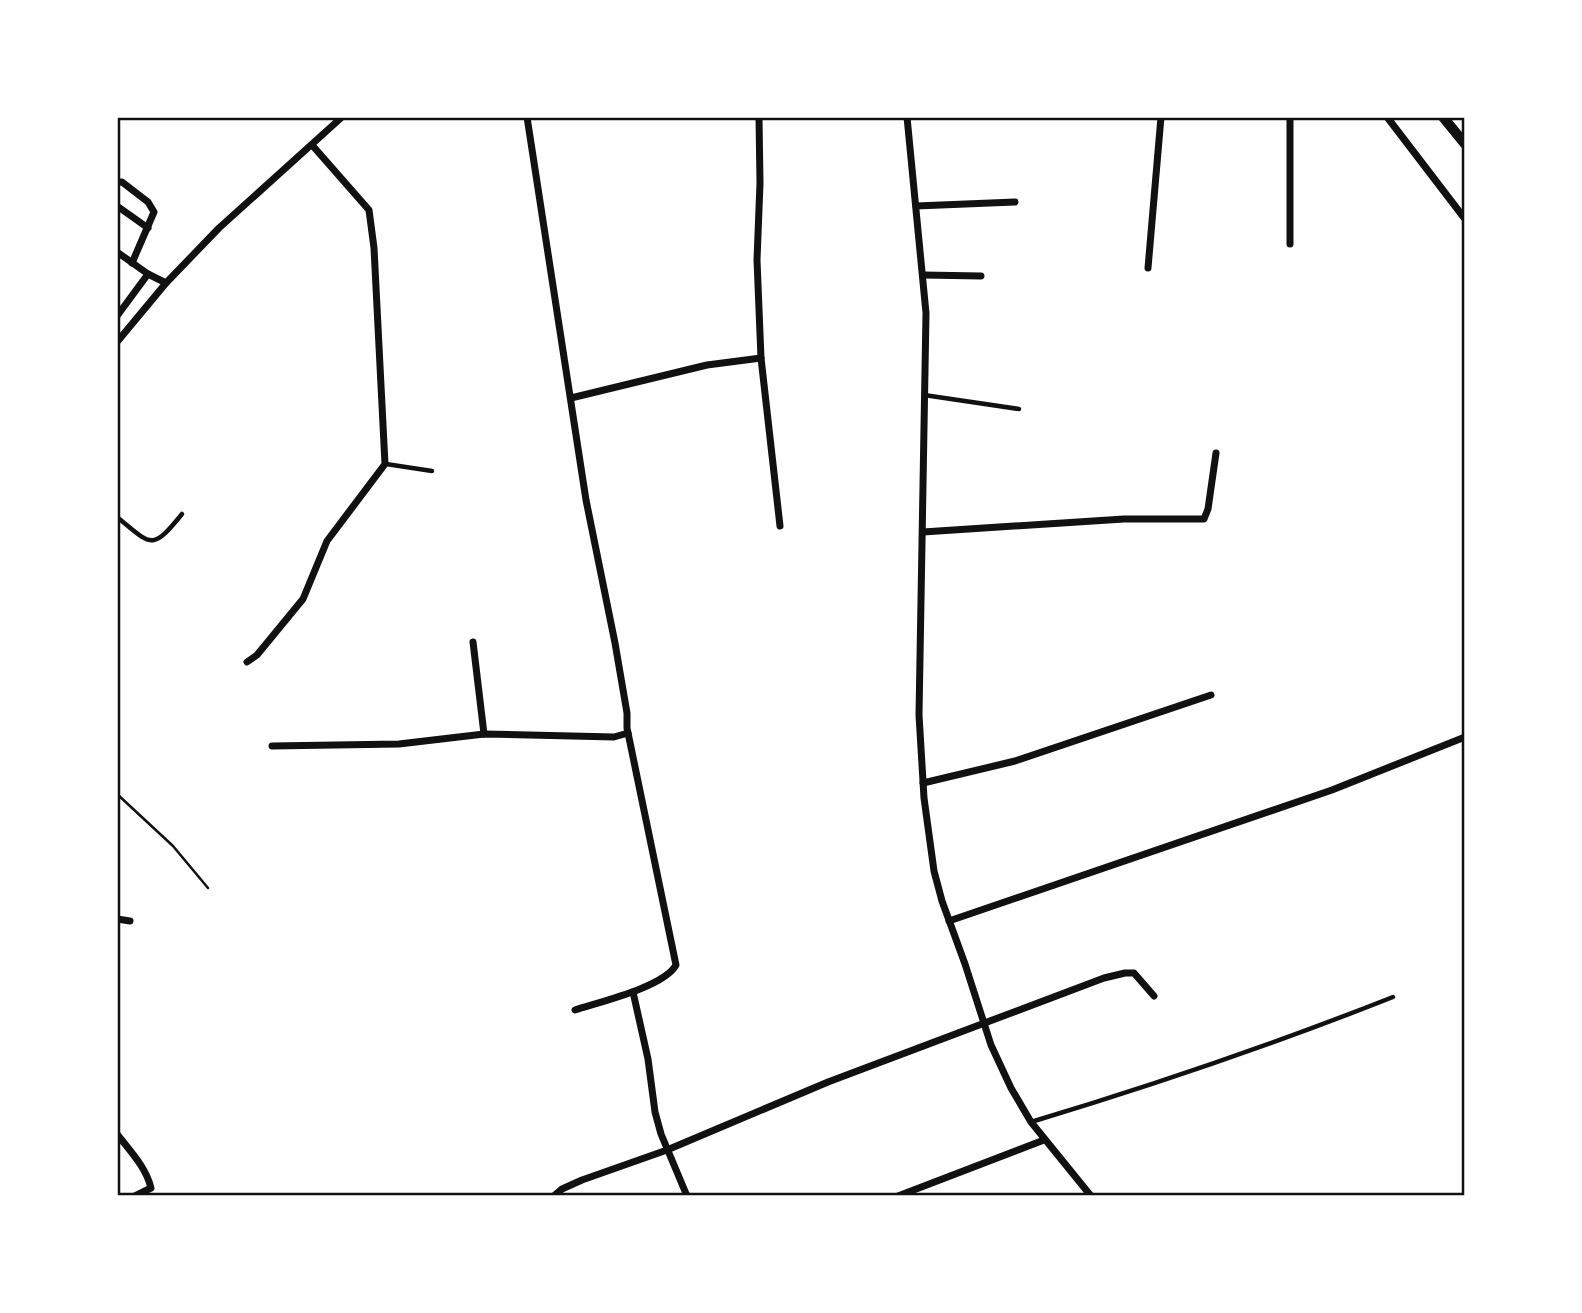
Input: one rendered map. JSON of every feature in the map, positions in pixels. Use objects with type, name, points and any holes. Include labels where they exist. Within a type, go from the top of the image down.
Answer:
[{"type":"street","points":[[117,342],[166,283],[219,228],[342,117]]},
{"type":"street","points":[[527,117],[586,500],[615,643],[628,733],[676,965],[671,972],[633,992],[575,1010]]},
{"type":"street","points":[[759,117],[757,260],[761,358],[780,526]]},
{"type":"street","points":[[907,117],[926,313],[919,715],[923,799],[934,872],[991,1045],[1031,1122],[1091,1196]]},
{"type":"street","points":[[1148,268],[1161,117]]},
{"type":"street","points":[[1290,117],[1290,244]]},
{"type":"street","points":[[1387,117],[1465,219]]},
{"type":"street","points":[[1443,117],[1465,144]]},
{"type":"street","points":[[247,662],[257,655],[303,599],[327,541],[385,464],[374,248],[369,209],[312,145]]},
{"type":"street","points":[[117,181],[122,182],[152,207],[154,212],[132,263]]},
{"type":"street","points":[[916,206],[1015,202]]},
{"type":"street","points":[[117,206],[148,228]]},
{"type":"street","points":[[117,252],[166,283]]},
{"type":"street","points":[[117,316],[148,274]]},
{"type":"street","points":[[923,275],[981,275]]},
{"type":"street","points":[[571,398],[707,365],[761,358]]},
{"type":"street","points":[[923,532],[1124,519],[1204,519],[1208,509],[1216,453]]},
{"type":"street","points":[[472,642],[484,734]]},
{"type":"street","points":[[923,783],[1015,761],[1211,695]]},
{"type":"street","points":[[272,746],[376,745],[484,734],[614,737],[628,733]]},
{"type":"street","points":[[949,921],[1332,790],[1465,737]]},
{"type":"street","points":[[117,919],[130,921]]},
{"type":"street","points":[[554,1196],[562,1189],[582,1180],[667,1150],[828,1082],[1104,978],[1134,973],[1154,996]]},
{"type":"street","points":[[633,992],[648,1059],[655,1112],[667,1150],[687,1196]]},
{"type":"street","points":[[117,1134],[143,1168],[153,1192],[135,1196]]},
{"type":"street","points":[[898,1196],[1044,1140]]},
{"type":"lane","points":[[923,395],[1019,409]]},
{"type":"lane","points":[[385,464],[432,471]]},
{"type":"lane","points":[[117,517],[143,539],[153,541],[163,537],[182,514]]},
{"type":"lane","points":[[1031,1122],[1153,1085],[1393,997]]},
{"type":"path","points":[[117,794],[173,846],[208,888]]}]
